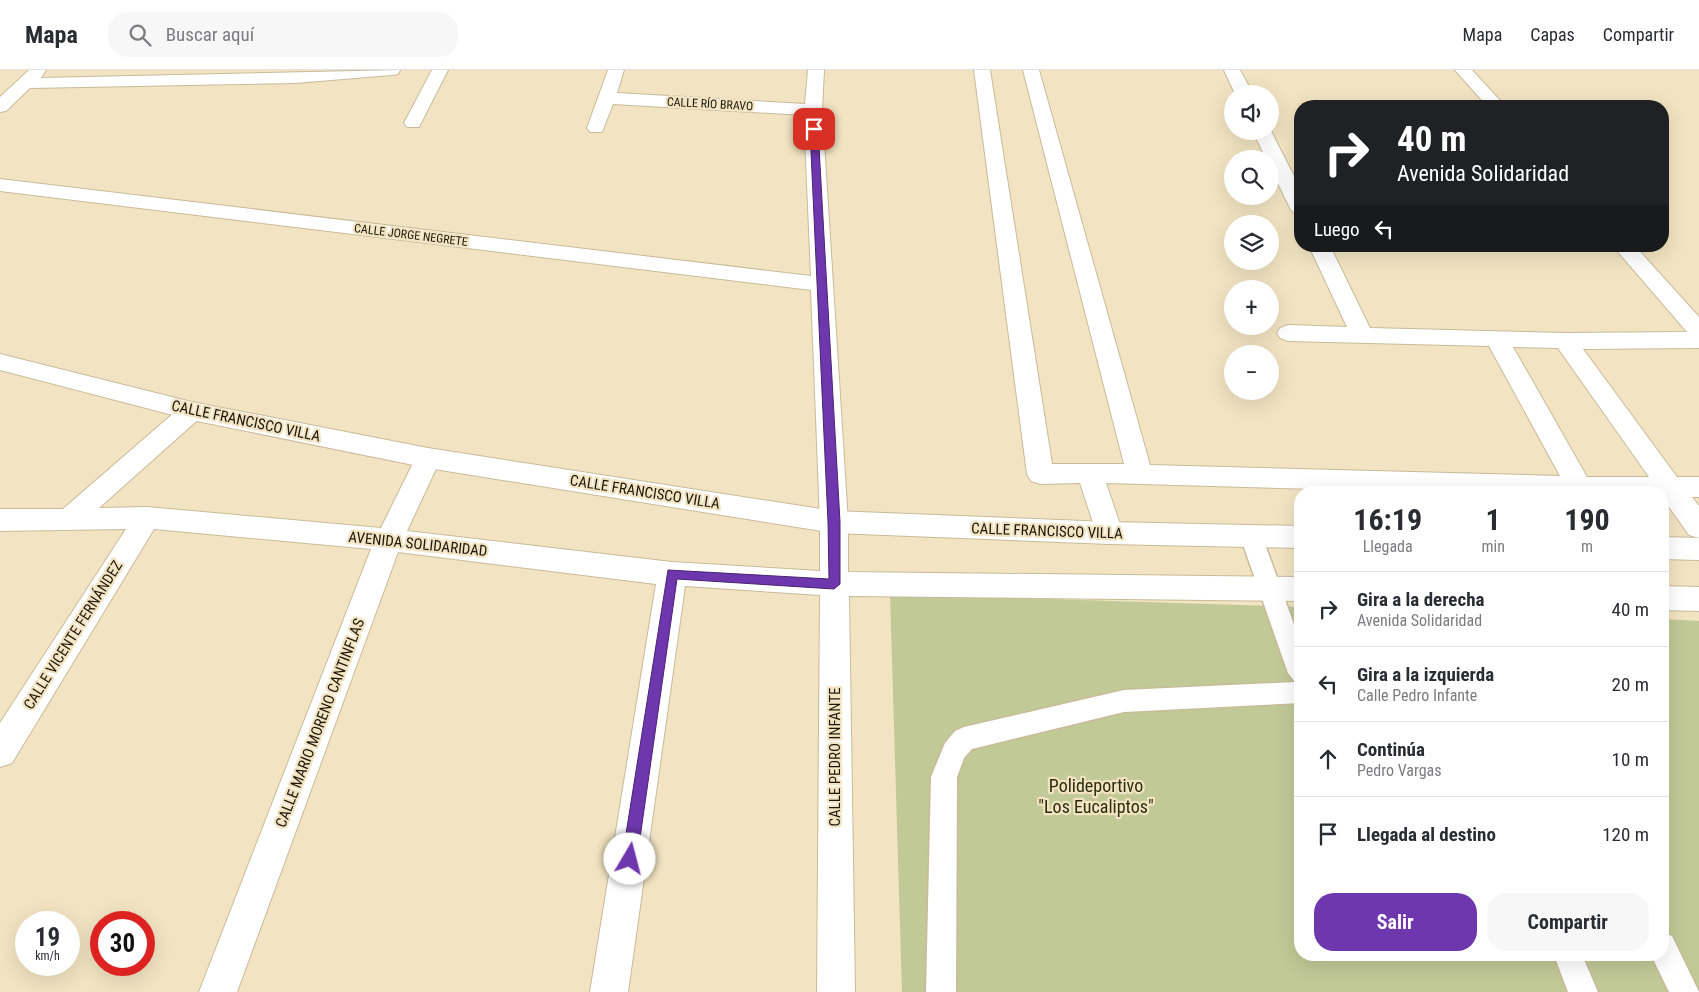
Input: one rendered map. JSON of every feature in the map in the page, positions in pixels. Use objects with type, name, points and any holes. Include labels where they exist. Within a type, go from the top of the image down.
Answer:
[{"type":"street","points":[[0,107],[39,70]]},
{"type":"street","points":[[26,84],[296,78],[392,70]]},
{"type":"street","points":[[413,123],[440,70]]},
{"type":"street","points":[[596,128],[616,70]]},
{"type":"street","name":"CALLE PEDRO INFANTE","points":[[816,70],[813,110],[834,522],[836,992]]},
{"type":"street","points":[[982,70],[1040,474],[1090,473],[1140,476],[1579,486],[1668,486]]},
{"type":"street","points":[[1030,70],[1140,476]]},
{"type":"street","points":[[1232,70],[1240,85]]},
{"type":"street","points":[[1463,70],[1490,100]]},
{"type":"street","name":"CALLE RÍO BRAVO","points":[[607,98],[813,110]]},
{"type":"street","points":[[1266,140],[1294,196]]},
{"type":"street","name":"CALLE JORGE NEGRETE","points":[[0,186],[822,284]]},
{"type":"street","points":[[1322,252],[1362,335]]},
{"type":"street","points":[[1628,252],[1699,330]]},
{"type":"street","points":[[1288,333],[1565,341],[1699,340]]},
{"type":"street","points":[[1497,339],[1579,486]]},
{"type":"street","points":[[1565,341],[1668,486]]},
{"type":"street","name":"CALLE FRANCISCO VILLA","points":[[0,362],[192,411],[428,458],[834,522],[1109,534],[1294,538]]},
{"type":"street","points":[[70,518],[192,411]]},
{"type":"street","name":"CALLE MARIO MORENO CANTINFLAS","points":[[218,992],[389,540],[428,458]]},
{"type":"street","points":[[1090,473],[1109,534]]},
{"type":"street","points":[[1669,486],[1699,487]]},
{"type":"street","points":[[1669,487],[1699,527]]},
{"type":"street","name":"AVENIDA SOLIDARIDAD","points":[[0,520],[147,518],[389,540],[672,574],[834,584],[1294,589]]},
{"type":"street","name":"CALLE VICENTE FERNÁNDEZ","points":[[0,752],[147,518]]},
{"type":"street","points":[[1669,548],[1699,549]]},
{"type":"street","points":[[610,992],[672,574]]},
{"type":"street","points":[[1669,598],[1699,599]]},
{"type":"lane","points":[[1251,536],[1268,589],[1280,614],[1294,655]]},
{"type":"lane","points":[[941,992],[944,777],[954,751],[964,739],[1124,701],[1294,692]]},
{"type":"lane","points":[[1669,960],[1685,992]]},
{"type":"lane","points":[[1570,961],[1583,992]]},
{"type":"green space","name":"Polideportivo \"Los Eucaliptos\"","points":[[890,594],[1294,607],[1294,961],[1669,961],[1669,619],[1699,621],[1699,992],[902,992]]},
{"type":"route","points":[[630,859],[672,574],[834,584],[834,522],[814,129]]}]
